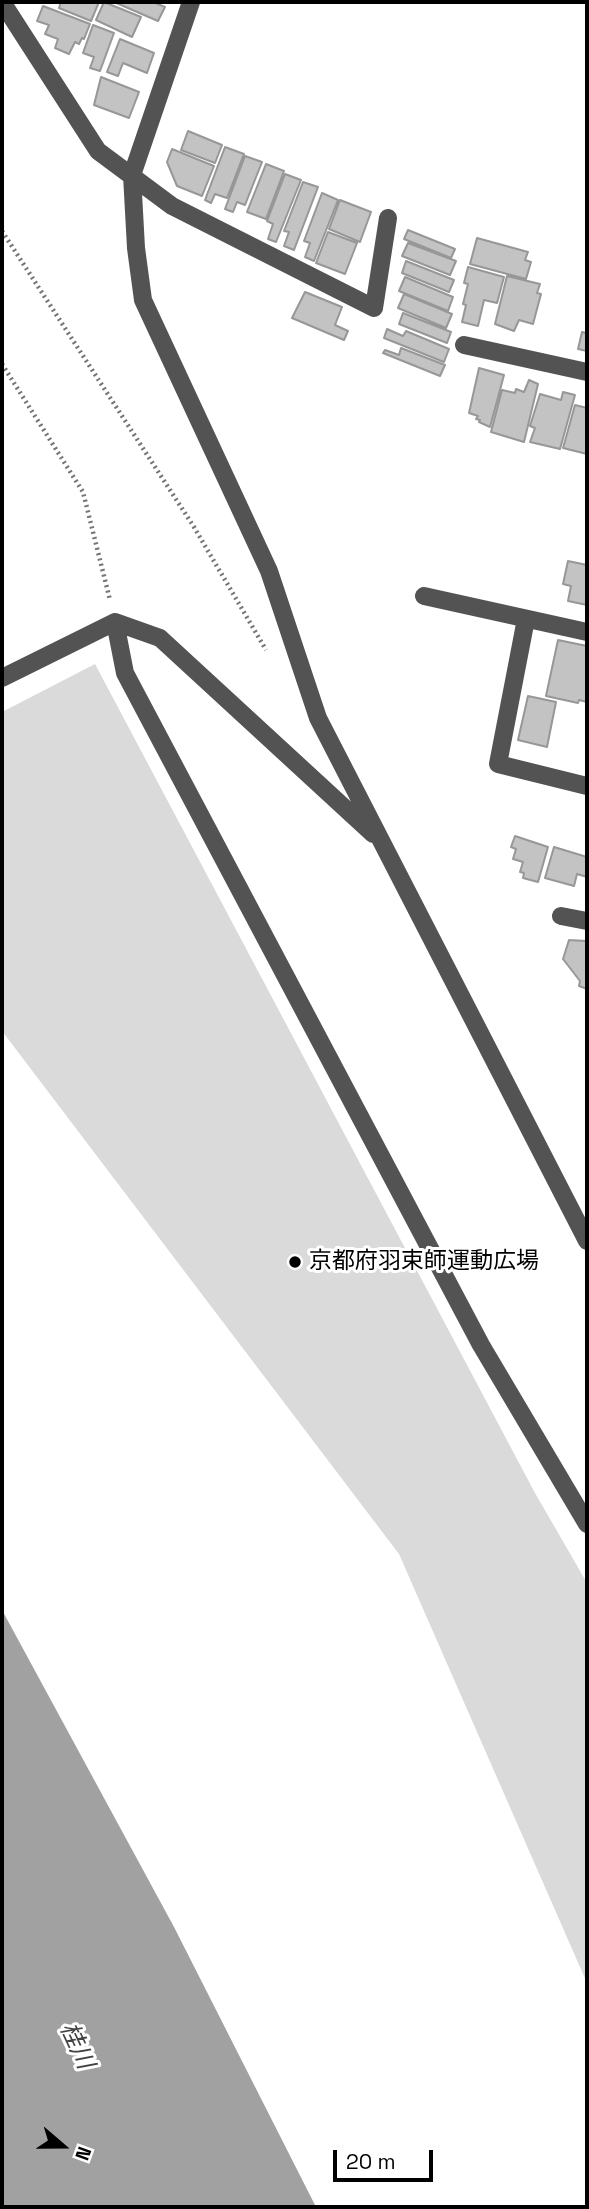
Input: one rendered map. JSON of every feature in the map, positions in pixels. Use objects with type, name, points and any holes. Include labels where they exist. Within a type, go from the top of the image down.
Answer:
[{"type":"street","points":[[2,2],[98,151],[172,206],[374,308],[388,218]]},
{"type":"street","points":[[191,2],[132,175],[142,300],[269,571],[318,718],[587,1241]]},
{"type":"street","points":[[464,345],[587,372]]},
{"type":"street","points":[[424,596],[587,632]]},
{"type":"street","points":[[526,619],[498,764],[587,786]]},
{"type":"street","points":[[2,678],[115,622],[160,638],[380,841]]},
{"type":"street","points":[[115,622],[125,673],[481,1345],[587,1524]]},
{"type":"street","points":[[561,916],[587,921]]},
{"type":"path","points":[[2,231],[194,527],[272,661]]},
{"type":"path","points":[[2,364],[83,492],[115,622]]},
{"type":"shaded area","name":"京都府羽束師運動広場","points":[[95,664],[535,1493],[587,1583],[587,1983],[399,1554],[2,1031],[2,712]]},
{"type":"water","name":"桂川","points":[[2,1610],[174,1927],[316,2207],[2,2207]]},
{"type":"building","points":[[61,2],[99,2],[91,21],[59,8]]},
{"type":"building","points":[[104,2],[141,17],[132,37],[96,20]]},
{"type":"building","points":[[114,2],[153,2],[165,7],[158,21]]},
{"type":"building","points":[[43,6],[90,24],[84,39],[82,38],[79,44],[75,42],[69,54],[55,48],[58,39],[45,34],[49,25],[37,21]]},
{"type":"building","points":[[93,25],[114,33],[100,71],[90,68],[94,57],[83,53]]},
{"type":"building","points":[[120,39],[154,53],[147,73],[123,63],[118,76],[107,72]]},
{"type":"building","points":[[101,77],[139,92],[129,118],[94,105]]},
{"type":"building","points":[[188,131],[222,145],[215,163],[181,150]]},
{"type":"building","points":[[225,147],[244,154],[227,198],[215,194],[211,203],[205,200]]},
{"type":"building","points":[[172,149],[214,166],[202,196],[177,186],[167,162]]},
{"type":"building","points":[[245,156],[262,162],[245,205],[237,202],[233,212],[225,209]]},
{"type":"building","points":[[266,164],[284,171],[266,219],[247,212]]},
{"type":"building","points":[[285,174],[301,180],[276,242],[268,239],[273,224],[267,221]]},
{"type":"building","points":[[303,182],[318,187],[294,250],[284,246],[289,232],[284,231]]},
{"type":"building","points":[[322,193],[338,200],[314,261],[305,257],[310,243],[304,241]]},
{"type":"building","points":[[340,200],[371,212],[360,242],[329,229]]},
{"type":"building","points":[[408,230],[455,249],[451,258],[404,239]]},
{"type":"building","points":[[328,232],[357,243],[345,274],[316,263]]},
{"type":"building","points":[[477,238],[528,252],[525,260],[531,262],[526,279],[470,264]]},
{"type":"building","points":[[408,243],[456,261],[450,275],[402,256]]},
{"type":"building","points":[[406,261],[454,280],[449,292],[402,273]]},
{"type":"building","points":[[468,267],[504,277],[497,303],[484,300],[478,326],[462,322],[468,284],[464,283]]},
{"type":"building","points":[[507,276],[540,284],[537,293],[541,294],[533,324],[519,320],[514,331],[495,324]]},
{"type":"building","points":[[405,277],[453,297],[448,311],[399,291]]},
{"type":"building","points":[[305,292],[342,307],[335,325],[348,331],[344,340],[292,318]]},
{"type":"building","points":[[404,294],[452,314],[446,328],[398,308]]},
{"type":"building","points":[[403,313],[451,332],[447,343],[399,324]]},
{"type":"building","points":[[387,329],[403,336],[406,331],[449,349],[444,362],[384,338]]},
{"type":"building","points":[[587,329],[587,351],[578,349],[582,332],[586,333]]},
{"type":"building","points":[[401,348],[445,365],[440,376],[383,353],[385,350],[399,355]]},
{"type":"building","points":[[479,368],[504,375],[490,427],[479,422],[480,420],[476,419],[478,416],[469,413]]},
{"type":"building","points":[[529,380],[538,384],[524,442],[491,432],[502,390],[515,393],[516,389],[524,392]]},
{"type":"building","points":[[563,392],[575,395],[560,449],[530,442],[535,428],[530,426],[540,394],[561,400]]},
{"type":"building","points":[[575,405],[587,408],[587,454],[563,448]]},
{"type":"building","points":[[568,561],[587,565],[587,605],[568,601],[571,586],[563,584]]},
{"type":"building","points":[[558,640],[587,646],[587,702],[579,700],[578,703],[546,696]]},
{"type":"building","points":[[528,696],[556,702],[547,747],[518,740]]},
{"type":"building","points":[[515,836],[548,847],[538,882],[523,878],[524,873],[520,872],[523,862],[513,859],[516,849],[511,847]]},
{"type":"building","points":[[554,847],[587,857],[587,877],[577,874],[574,886],[545,878]]},
{"type":"building","points":[[569,940],[587,941],[587,989],[579,986],[580,981],[563,959]]},
{"type":"place","name":"京都府羽束師運動広場","points":[[295,1262]]}]
